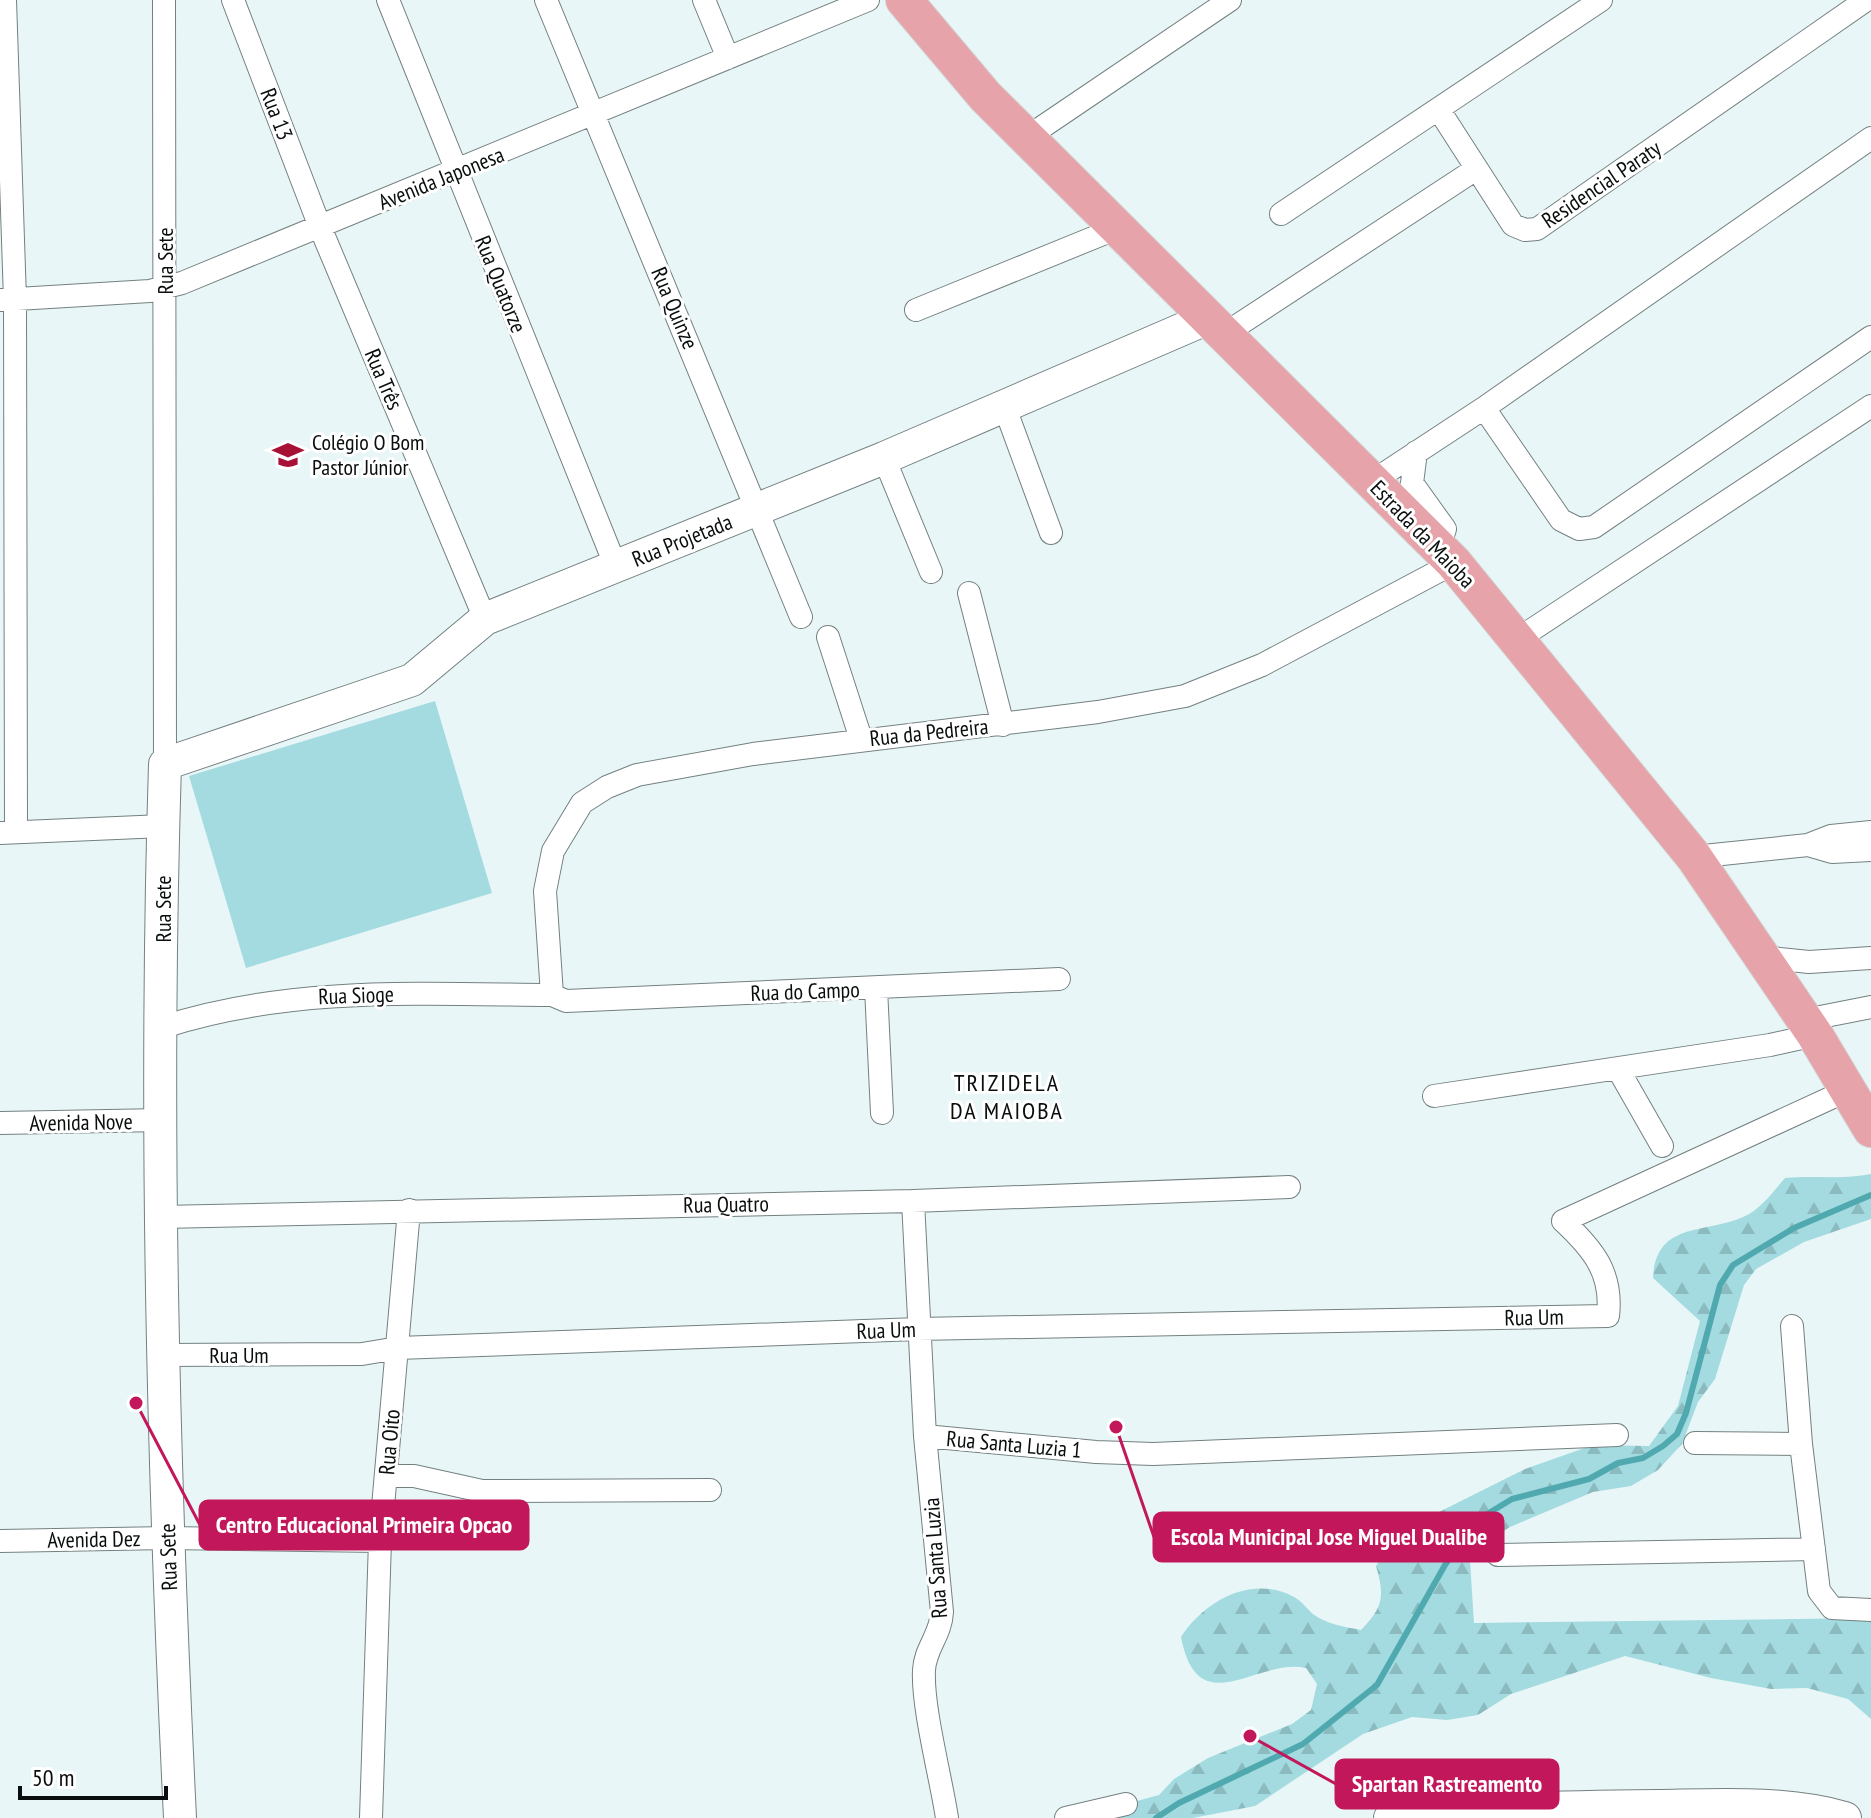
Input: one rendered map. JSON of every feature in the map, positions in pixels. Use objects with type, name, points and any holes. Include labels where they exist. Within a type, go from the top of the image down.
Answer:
[{"type":"main road","name":"Estrada da Maioba","points":[[904,0],[985,96],[1115,229],[1446,555],[1518,639],[1694,857],[1810,1027],[1871,1129]]},
{"type":"street","points":[[5,0],[8,832],[163,826]]},
{"type":"street","name":"Rua Sete","points":[[164,0],[166,288],[162,1217],[167,1538],[180,1818]]},
{"type":"street","name":"Rua 13","points":[[233,0],[320,227]]},
{"type":"street","name":"Rua Quatorze","points":[[388,0],[616,567]]},
{"type":"street","name":"Rua Quinze","points":[[546,0],[759,509],[801,617]]},
{"type":"street","points":[[704,0],[728,58]]},
{"type":"street","name":"Avenida Japonesa","points":[[8,300],[166,288],[594,116],[868,0]]},
{"type":"street","points":[[1026,138],[1230,0]]},
{"type":"street","points":[[1281,214],[1601,0]]},
{"type":"street","name":"Residencial Paraty","points":[[1439,110],[1513,225],[1537,229],[1834,9],[1866,0]]},
{"type":"street","points":[[1373,481],[1484,408],[1871,138]]},
{"type":"street","points":[[1215,327],[1476,169]]},
{"type":"street","name":"Rua Três","points":[[320,227],[485,619]]},
{"type":"street","points":[[916,310],[1115,229]]},
{"type":"street","name":"Rua Projetada","points":[[165,764],[412,680],[485,619],[1005,408],[1215,327]]},
{"type":"street","points":[[1484,408],[1561,520],[1579,529],[1594,527],[1871,337]]},
{"type":"street","points":[[1518,639],[1871,406]]},
{"type":"street","points":[[1005,408],[1051,533]]},
{"type":"street","points":[[1416,452],[1412,483],[1445,529],[1446,555]]},
{"type":"street","points":[[884,458],[931,572]]},
{"type":"street","name":"Rua da Pedreira","points":[[552,995],[545,891],[553,851],[582,803],[607,787],[637,775],[861,739],[1003,725],[1145,706],[1185,696],[1262,665],[1446,555]]},
{"type":"street","points":[[969,593],[1003,725]]},
{"type":"street","points":[[828,637],[861,739]]},
{"type":"street","points":[[1694,857],[1808,845],[1831,836],[1871,832]]},
{"type":"street","points":[[1808,845],[1832,852],[1871,850]]},
{"type":"street","points":[[1762,957],[1809,962],[1871,958]]},
{"type":"street","name":"Rua do Campo","points":[[552,995],[566,1001],[1059,979]]},
{"type":"street","points":[[876,988],[882,1113]]},
{"type":"street","name":"Rua Sioge","points":[[163,1027],[226,1009],[296,998],[391,993],[552,995]]},
{"type":"street","points":[[1434,1096],[1618,1069],[1810,1027],[1871,1007]]},
{"type":"street","points":[[1618,1069],[1662,1146]]},
{"type":"street","name":"Rua Um","points":[[164,1355],[362,1354],[398,1348],[918,1329],[1608,1316],[1610,1295],[1601,1264],[1587,1244],[1563,1221],[1848,1090]]},
{"type":"street","name":"Avenida Nove","points":[[0,1123],[162,1120]]},
{"type":"street","name":"Rua Quatro","points":[[162,1217],[913,1201],[1289,1187]]},
{"type":"street","points":[[913,1201],[925,1436]]},
{"type":"street","name":"Rua Oito","points":[[371,1818],[380,1541],[409,1210]]},
{"type":"street","points":[[1792,1326],[1801,1444],[1817,1583],[1826,1604],[1840,1610],[1871,1610]]},
{"type":"street","name":"Rua Santa Luzia 1","points":[[925,1436],[1096,1452],[1153,1454],[1617,1435]]},
{"type":"street","name":"Rua Santa Luzia","points":[[925,1436],[942,1612],[941,1627],[929,1649],[924,1676],[947,1818]]},
{"type":"street","points":[[1695,1443],[1801,1444]]},
{"type":"street","points":[[386,1476],[414,1476],[482,1491],[710,1490]]},
{"type":"street","name":"Avenida Dez","points":[[0,1541],[167,1538],[380,1541]]},
{"type":"street","points":[[1498,1555],[1814,1549]]},
{"type":"street","points":[[1066,1818],[1126,1804]]},
{"type":"street","points":[[1390,1818],[1556,1807],[1696,1805],[1799,1809],[1840,1818]]},
{"type":"green space","points":[[435,701],[492,893],[246,968],[189,776]]},
{"type":"green space","points":[[1871,1174],[1871,1219],[1804,1242],[1756,1269],[1744,1285],[1715,1379],[1698,1402],[1682,1444],[1658,1470],[1631,1486],[1593,1492],[1510,1527],[1481,1545],[1470,1561],[1474,1623],[1871,1618],[1871,1719],[1848,1699],[1807,1688],[1771,1689],[1711,1678],[1625,1656],[1511,1694],[1478,1715],[1447,1720],[1412,1717],[1363,1734],[1255,1806],[1193,1818],[1106,1818],[1126,1804],[1159,1795],[1174,1779],[1208,1758],[1292,1724],[1311,1710],[1317,1684],[1306,1668],[1287,1667],[1215,1683],[1201,1677],[1189,1663],[1181,1637],[1202,1612],[1230,1595],[1262,1588],[1294,1597],[1324,1620],[1361,1630],[1378,1608],[1381,1586],[1376,1566],[1397,1533],[1525,1469],[1593,1445],[1649,1446],[1678,1406],[1700,1321],[1653,1278],[1656,1260],[1663,1247],[1685,1232],[1749,1214],[1785,1178]]},
{"type":"waterway","points":[[1156,1818],[1179,1803],[1303,1744],[1377,1685],[1445,1565],[1479,1519],[1512,1499],[1589,1479],[1618,1463],[1643,1458],[1677,1434],[1686,1413],[1720,1285],[1733,1265],[1794,1228],[1871,1195]]},
{"type":"place","name":"Colégio O Bom Pastor Júnior","points":[[288,455]]},
{"type":"place","name":"Centro Educacional Primeira Opcao","points":[[136,1403]]},
{"type":"place","name":"Escola Municipal Jose Miguel Dualibe","points":[[1116,1427]]},
{"type":"place","name":"Spartan Rastreamento","points":[[1250,1736]]},
{"type":"district","name":"TRIZIDELA DA MAIOBA","points":[[1007,1096]]}]
